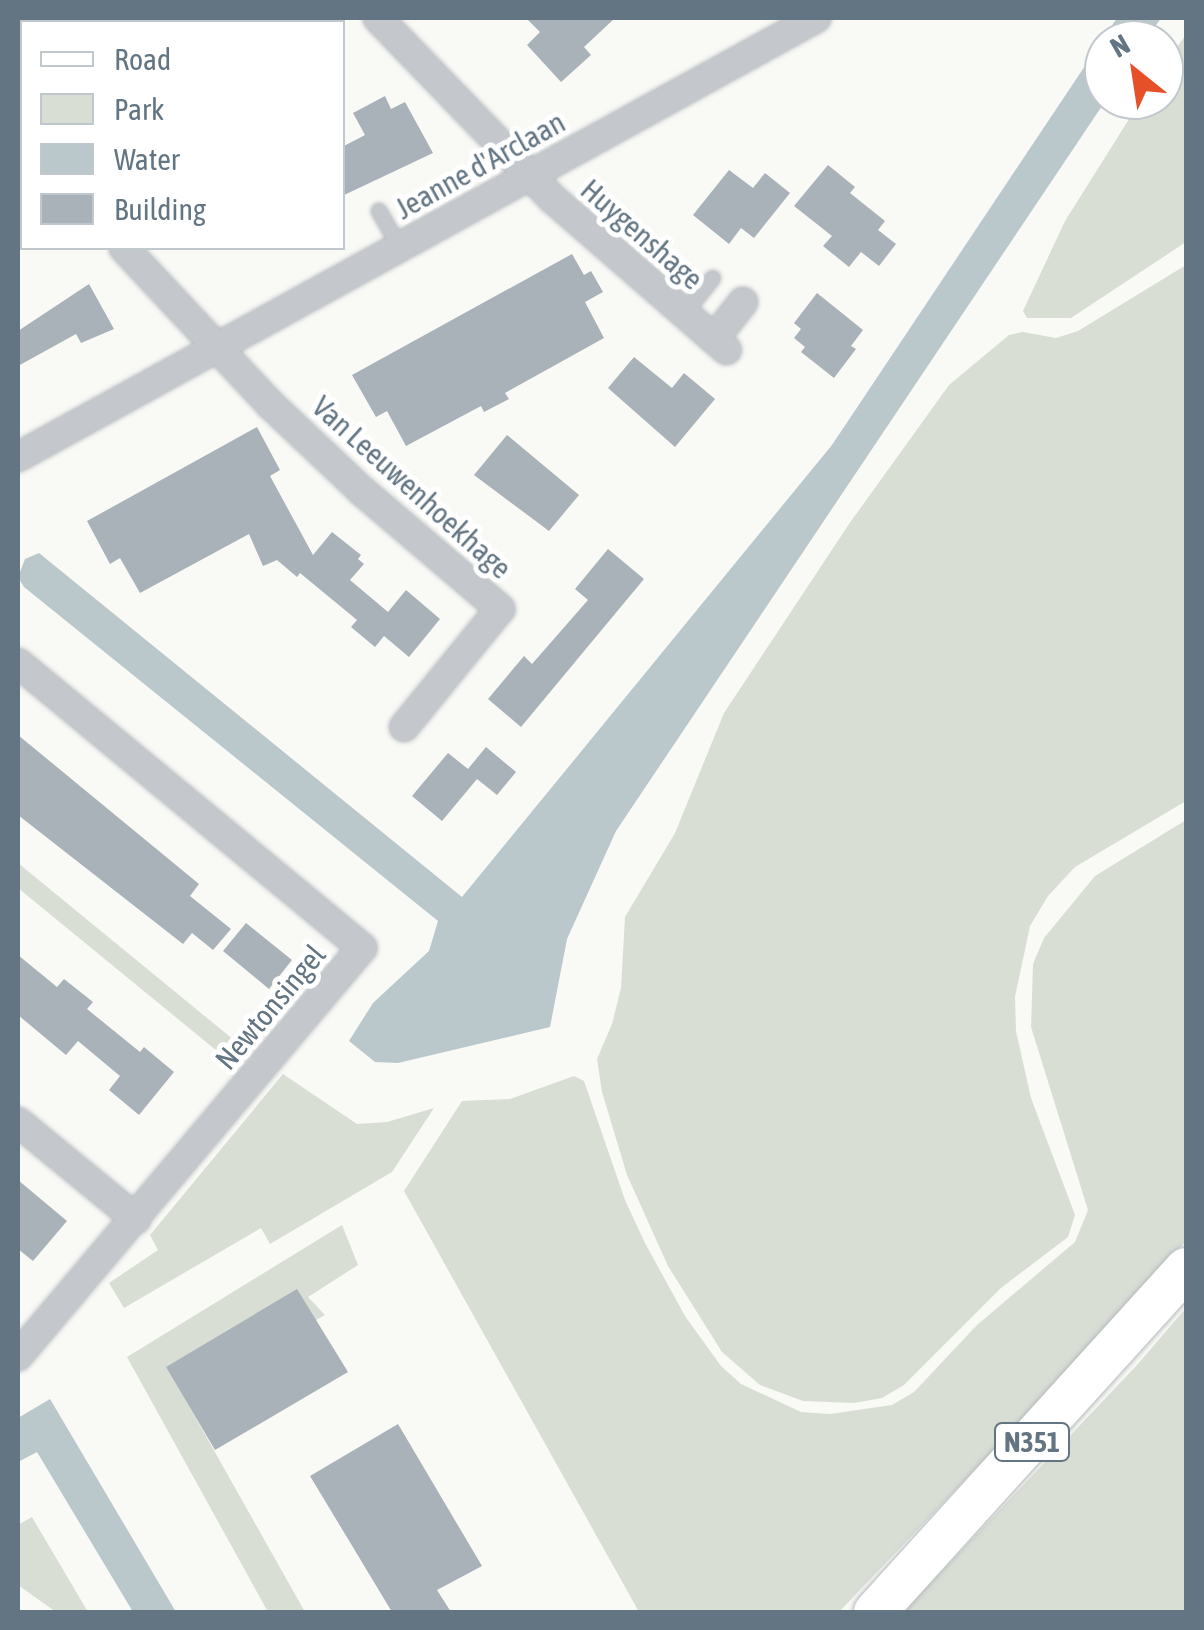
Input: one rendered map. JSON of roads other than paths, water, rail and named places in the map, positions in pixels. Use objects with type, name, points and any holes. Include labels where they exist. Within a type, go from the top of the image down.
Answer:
[{"type":"main road","name":"N351","points":[[875,1612],[1186,1269]]},
{"type":"street","name":"Huygenshage","points":[[378,18],[529,175],[702,332]]},
{"type":"street","name":"Jeanne d'Arclaan","points":[[18,457],[816,18]]},
{"type":"street","points":[[126,250],[214,348]]},
{"type":"street","points":[[702,332],[743,313]]},
{"type":"street","name":"Van Leeuwenhoekhage","points":[[214,348],[362,491],[500,609],[404,727]]},
{"type":"street","name":"Newtonsingel","points":[[18,663],[362,948],[18,1356]]},
{"type":"street","points":[[18,1122],[136,1218]]},
{"type":"lane","points":[[380,211],[399,246]]},
{"type":"lane","points":[[702,332],[712,278]]},
{"type":"water","points":[[1117,18],[1161,18],[1160,20]]},
{"type":"water","points":[[1084,67],[1084,120],[1093,120],[616,831],[567,939],[550,1027],[398,1063],[375,1062],[349,1041],[373,1003],[429,951],[438,921],[24,587],[18,577],[25,559],[39,553],[462,897],[832,445]]},
{"type":"water","points":[[50,1399],[176,1612],[133,1612],[37,1452],[18,1462],[18,1418]]}]
